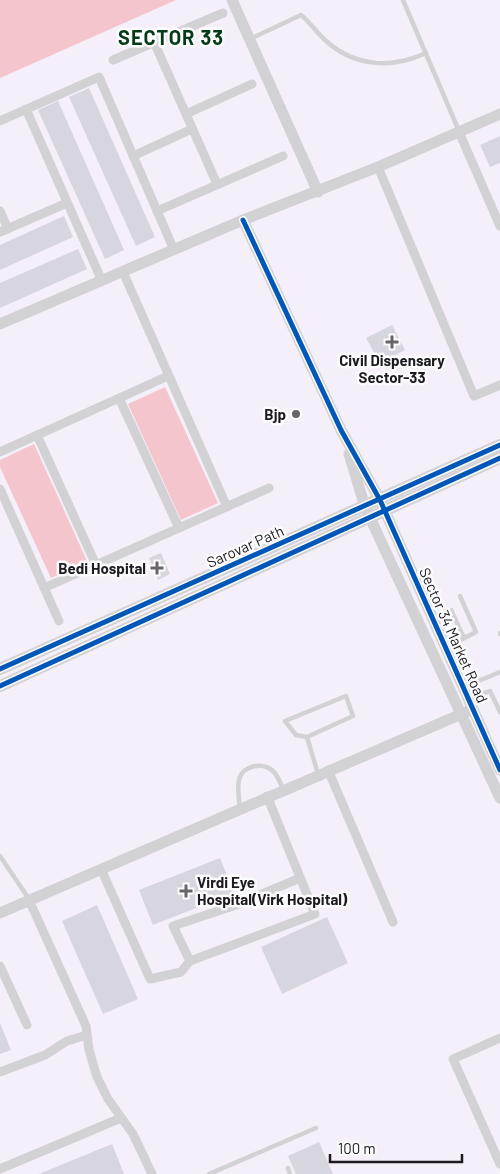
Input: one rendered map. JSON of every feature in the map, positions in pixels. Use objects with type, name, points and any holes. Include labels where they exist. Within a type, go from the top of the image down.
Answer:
[{"type":"main road","name":"Sarovar Path","points":[[0,686],[382,505],[500,445]]},
{"type":"main road","name":"Sarovar Path","points":[[382,505],[500,458]]},
{"type":"main road","name":"Sarovar Path","points":[[0,669],[367,512]]},
{"type":"street","points":[[232,0],[318,192]]},
{"type":"street","points":[[113,60],[222,13]]},
{"type":"street","points":[[154,42],[217,184]]},
{"type":"street","points":[[0,121],[99,77],[174,250]]},
{"type":"street","points":[[186,114],[252,84]]},
{"type":"street","points":[[26,109],[102,280]]},
{"type":"street","points":[[0,324],[243,220],[318,192],[500,114]]},
{"type":"street","points":[[133,156],[192,129]]},
{"type":"street","points":[[459,132],[500,226]]},
{"type":"street","points":[[157,211],[282,156]]},
{"type":"street","points":[[378,167],[474,396],[500,385]]},
{"type":"street","points":[[0,211],[4,230],[67,202]]},
{"type":"street","points":[[243,220],[342,430],[367,512],[500,798]]},
{"type":"street","points":[[123,272],[227,507]]},
{"type":"street","points":[[0,452],[168,376]]},
{"type":"street","points":[[119,398],[179,528]]},
{"type":"street","name":"Sector 34 Market Road","points":[[342,430],[382,505],[500,770]]},
{"type":"street","points":[[37,435],[96,565]]},
{"type":"street","points":[[44,588],[269,488]]},
{"type":"street","points":[[0,489],[59,621]]},
{"type":"street","points":[[0,913],[283,789],[462,714],[471,704]]},
{"type":"street","points":[[323,772],[393,922]]},
{"type":"street","points":[[101,869],[150,979],[181,972],[190,961],[315,914],[267,796]]},
{"type":"street","points":[[190,961],[173,926],[236,905],[300,878]]},
{"type":"street","points":[[30,900],[86,1026],[97,1077],[108,1099],[133,1134],[152,1174]]},
{"type":"street","points":[[0,966],[26,1025]]},
{"type":"street","points":[[0,1072],[45,1055],[67,1041],[87,1035]]},
{"type":"street","points":[[500,1038],[453,1058],[500,1164]]},
{"type":"street","points":[[0,1169],[121,1118]]},
{"type":"lane","points":[[403,0],[459,132]]},
{"type":"lane","points":[[249,39],[302,14],[325,40],[351,57],[394,64],[426,54]]},
{"type":"lane","points":[[446,648],[476,632],[460,596]]},
{"type":"lane","points":[[451,610],[464,638]]},
{"type":"lane","points":[[464,688],[500,672]]},
{"type":"lane","points":[[471,704],[490,692],[500,712]]},
{"type":"lane","points":[[346,696],[353,716],[307,737],[296,735],[285,721],[346,696]]},
{"type":"lane","points":[[307,737],[323,772]]},
{"type":"lane","points":[[240,808],[238,782],[241,774],[249,768],[259,765],[266,766],[273,771],[283,789]]},
{"type":"lane","points":[[0,856],[30,900]]},
{"type":"lane","points":[[209,1174],[316,1128]]},
{"type":"lane","points":[[288,1168],[290,1174]]},
{"type":"shaded area","points":[[0,0],[176,0],[0,78]]},
{"type":"shaded area","points":[[165,387],[218,503],[181,520],[128,404]]},
{"type":"shaded area","points":[[34,444],[87,561],[51,578],[0,467],[0,460]]},
{"type":"building","points":[[89,88],[155,237],[136,246],[69,97]]},
{"type":"building","points":[[58,101],[124,250],[105,259],[38,110]]},
{"type":"building","points":[[500,136],[500,163],[490,167],[480,145]]},
{"type":"building","points":[[64,216],[73,237],[0,270],[0,245]]},
{"type":"building","points":[[78,249],[87,269],[0,308],[0,283]]},
{"type":"building","points":[[392,325],[405,350],[380,363],[366,338]]},
{"type":"building","points":[[161,553],[170,574],[158,580],[149,558]]},
{"type":"building","points":[[220,858],[234,893],[153,925],[139,890]]},
{"type":"building","points":[[97,905],[138,999],[103,1014],[62,921]]},
{"type":"building","points":[[327,917],[348,963],[282,994],[261,947]]},
{"type":"building","points":[[0,1023],[11,1050],[0,1054]]},
{"type":"building","points":[[319,1142],[333,1174],[296,1174],[288,1156]]},
{"type":"building","points":[[112,1144],[124,1174],[39,1174]]},
{"type":"cycle path","points":[[243,220],[341,430],[380,500],[500,770]]},
{"type":"cycle path","points":[[0,669],[500,445]]},
{"type":"cycle path","points":[[0,686],[500,458]]},
{"type":"place","name":"Civil Dispensary Sector-33","points":[[392,342]]},
{"type":"place","name":"Bjp","points":[[296,414]]},
{"type":"place","name":"Bedi Hospital","points":[[157,568]]},
{"type":"place","name":"Virdi Eye Hospital(Virk Hospital)","points":[[186,891]]},
{"type":"district","name":"SECTOR 33","points":[[171,37]]}]
